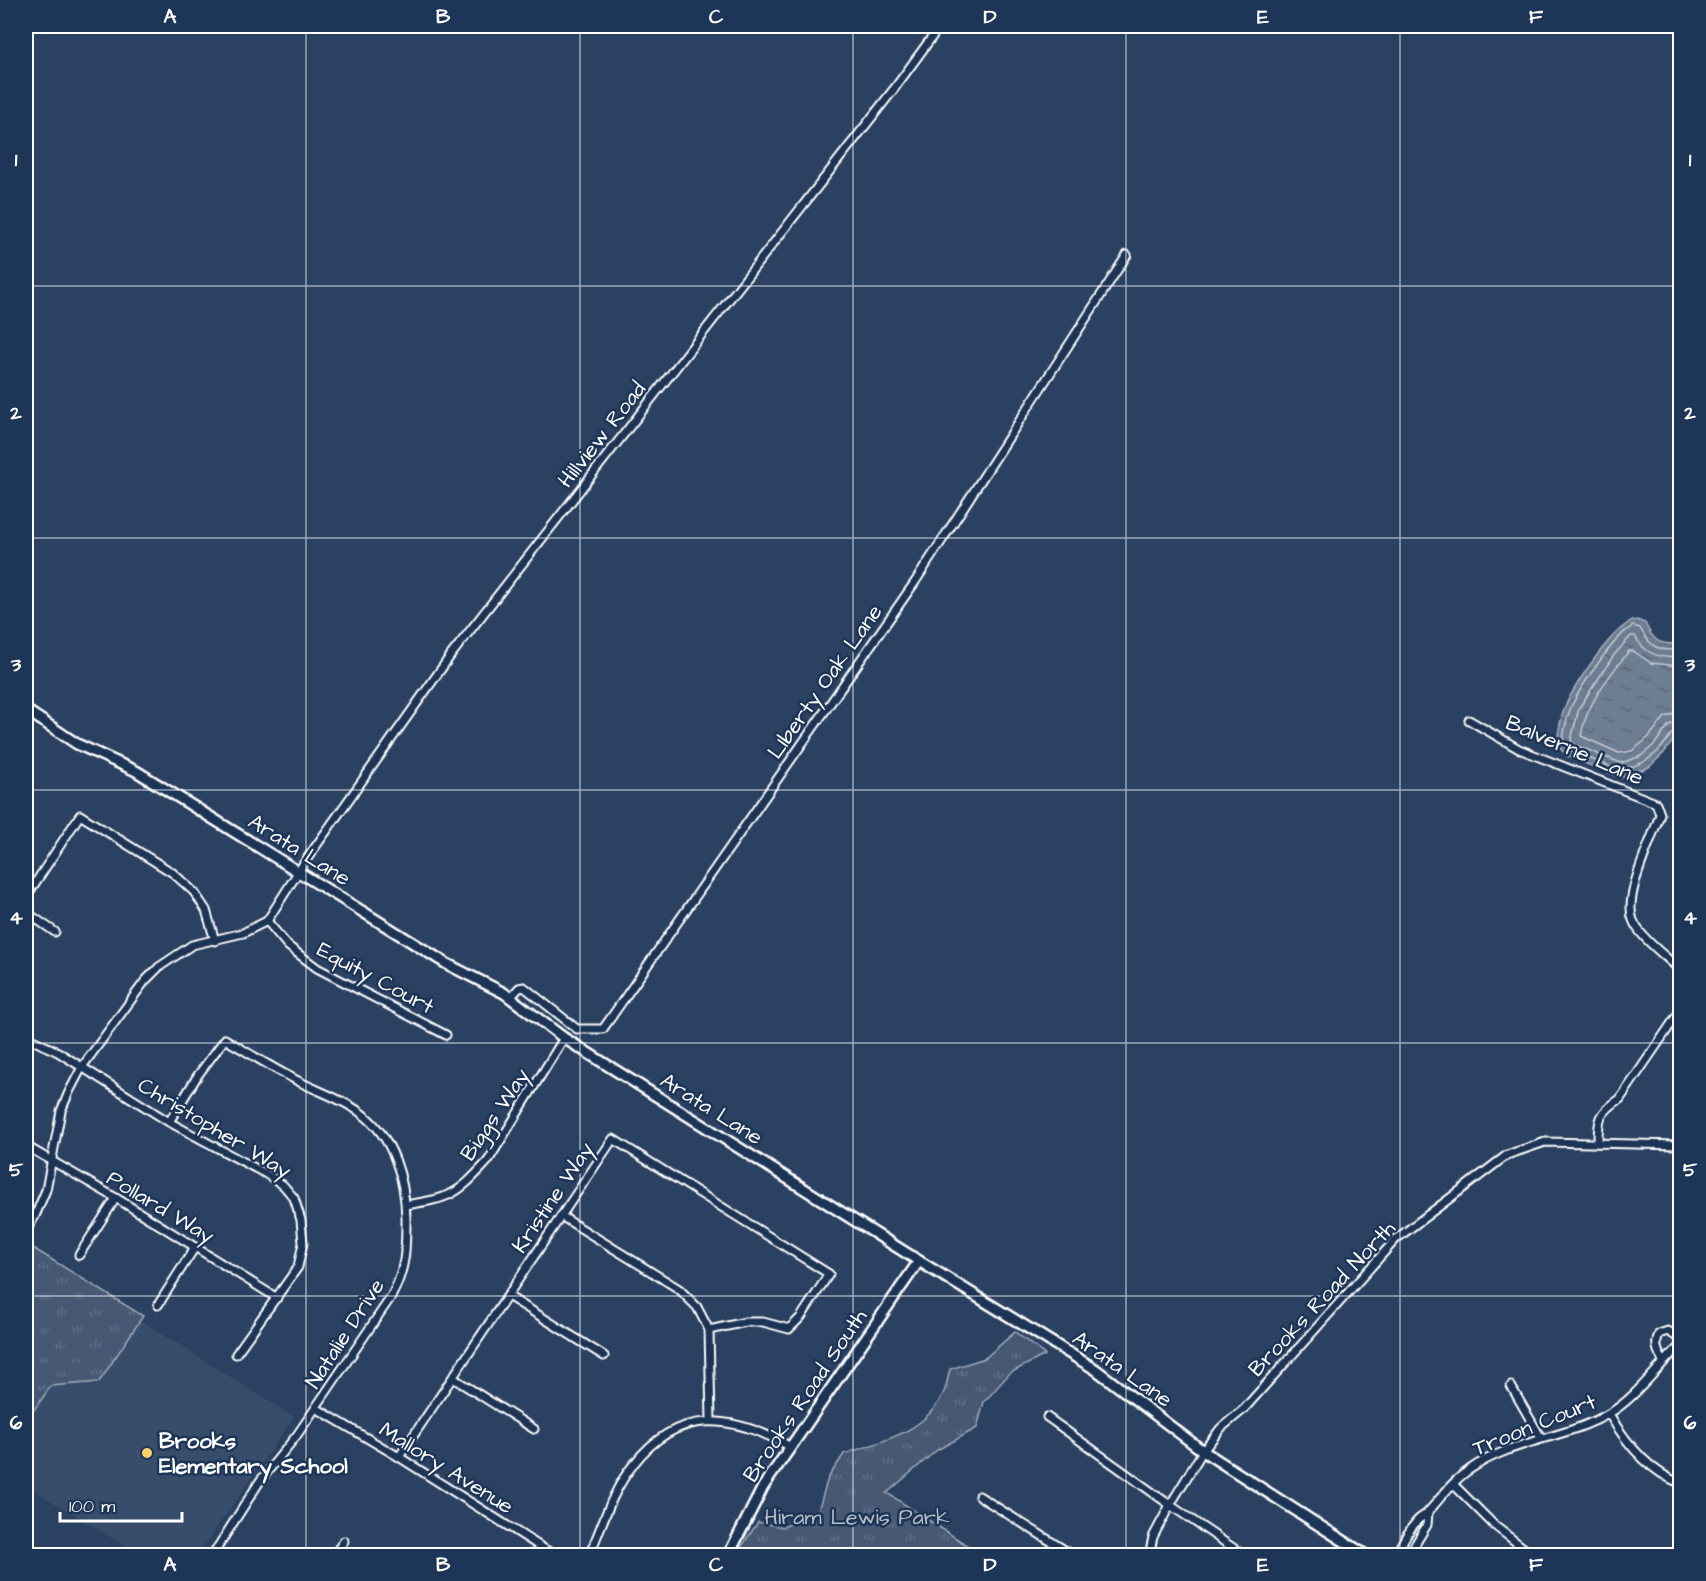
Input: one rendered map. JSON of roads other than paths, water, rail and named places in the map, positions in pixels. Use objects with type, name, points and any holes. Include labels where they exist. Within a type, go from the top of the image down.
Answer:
[{"type":"street","name":"Hillview Road","points":[[267,921],[299,871],[451,655],[894,89],[940,26]]},
{"type":"street","name":"LIberty Oak Lane","points":[[510,998],[519,988],[524,987],[577,1029],[603,1029],[915,582],[1126,255]]},
{"type":"street","name":"Arata Lane","points":[[27,714],[77,744],[136,771],[447,964],[510,998],[564,1038],[1095,1369],[1203,1451],[1367,1556]]},
{"type":"street","name":"Balverne Lane","points":[[1470,720],[1519,749],[1656,803],[1660,814],[1630,896],[1632,920],[1680,970]]},
{"type":"street","points":[[26,897],[80,815],[173,873],[194,892],[206,910],[215,941]]},
{"type":"street","points":[[26,912],[55,932]]},
{"type":"street","points":[[26,1231],[46,1190],[61,1111],[82,1067],[146,981],[159,967],[192,945],[243,933],[267,921]]},
{"type":"street","name":"Equity Court","points":[[267,921],[288,946],[317,968],[446,1035]]},
{"type":"street","points":[[1598,1143],[1598,1120],[1607,1108],[1620,1099],[1680,1011]]},
{"type":"street","name":"Christopher Way","points":[[26,1037],[58,1052],[169,1122],[266,1174],[283,1185],[294,1198],[301,1220],[303,1243],[298,1267],[236,1354]]},
{"type":"street","name":"Biggs Way","points":[[406,1205],[436,1201],[454,1194],[472,1179],[488,1161],[564,1038]]},
{"type":"street","name":"Natalie Drive","points":[[169,1122],[198,1075],[225,1039],[272,1068],[360,1112],[376,1126],[388,1142],[397,1162],[406,1205],[406,1257],[401,1280],[316,1408],[260,1481],[212,1556]]},
{"type":"street","name":"Kristine Way","points":[[399,1457],[613,1139],[829,1274],[801,1317],[789,1329],[763,1322],[746,1322],[709,1330]]},
{"type":"street","name":"Brooks Road North","points":[[1149,1556],[1153,1537],[1203,1451],[1221,1428],[1244,1409],[1396,1239],[1507,1155],[1545,1142],[1680,1145]]},
{"type":"street","name":"Pollard Way","points":[[26,1146],[116,1198],[277,1298]]},
{"type":"street","points":[[79,1255],[116,1198]]},
{"type":"street","points":[[561,1216],[679,1289],[697,1307],[709,1330],[711,1420]]},
{"type":"street","points":[[158,1305],[195,1247]]},
{"type":"street","name":"Brooks Road South","points":[[728,1556],[763,1487],[919,1261]]},
{"type":"street","points":[[508,1296],[604,1356]]},
{"type":"street","points":[[1664,1361],[1657,1352],[1659,1334],[1668,1332],[1680,1339]]},
{"type":"street","name":"Troon Court","points":[[1396,1556],[1418,1520],[1428,1513],[1435,1502],[1469,1469],[1499,1454],[1593,1422],[1609,1414],[1634,1395],[1680,1346]]},
{"type":"street","points":[[453,1378],[534,1429]]},
{"type":"street","points":[[1511,1386],[1541,1438]]},
{"type":"street","name":"Mallory Avenue","points":[[316,1408],[399,1457],[544,1550],[558,1556]]},
{"type":"street","points":[[1609,1414],[1622,1436],[1637,1453],[1656,1470],[1680,1483]]},
{"type":"street","points":[[1047,1417],[1245,1556]]},
{"type":"street","points":[[589,1556],[616,1493],[633,1465],[657,1440],[683,1425],[711,1420],[742,1426],[766,1433],[791,1447]]},
{"type":"street","points":[[1453,1484],[1495,1526],[1533,1556]]},
{"type":"street","points":[[979,1496],[1074,1556]]},
{"type":"street","name":"Troon Court","points":[[1408,1556],[1427,1525],[1428,1513]]},
{"type":"street","points":[[333,1556],[344,1541]]},
{"type":"street","points":[[26,1545],[38,1554]]},
{"type":"water","points":[[1637,620],[1645,623],[1658,641],[1667,644],[1680,643],[1680,732],[1663,754],[1649,767],[1621,778],[1567,756],[1557,745],[1557,740],[1566,704],[1587,669],[1618,631],[1628,623]]},
{"type":"place","name":"Brooks Elementary School","points":[[147,1453]]},
{"type":"park label","name":"Hiram Lewis Park","points":[[857,1516]]}]
